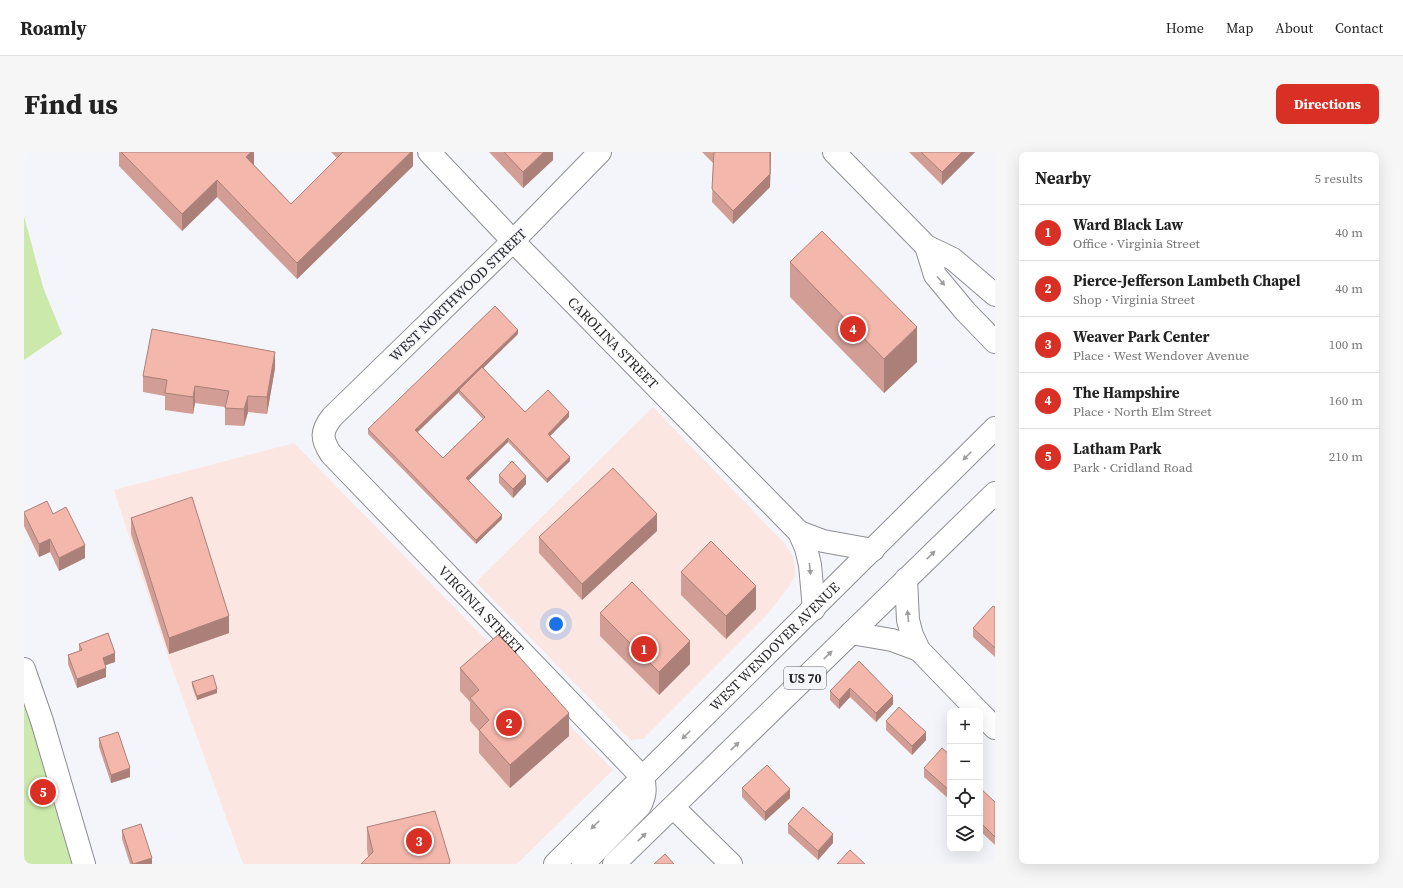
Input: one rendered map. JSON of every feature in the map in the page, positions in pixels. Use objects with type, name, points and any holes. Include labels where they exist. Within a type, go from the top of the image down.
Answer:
[{"type":"main road","name":"CAROLINA STREET","points":[[429,152],[799,532],[806,548],[810,565],[814,609]]},
{"type":"main road","name":"WEST NORTHWOOD STREET","points":[[323,440],[323,433],[326,424],[332,417],[514,241],[600,152]]},
{"type":"main road","points":[[834,152],[926,246],[953,259],[995,295]]},
{"type":"main road","points":[[926,246],[935,275],[965,311],[995,342]]},
{"type":"main road","name":"WEST WENDOVER AVENUE","points":[[555,864],[995,428]]},
{"type":"main road","name":"VIRGINIA STREET","points":[[323,440],[331,454],[643,778]]},
{"type":"main road","name":"US 70","points":[[614,864],[995,493]]},
{"type":"main road","name":"CAROLINA STREET","points":[[799,532],[823,541],[873,550]]},
{"type":"main road","points":[[906,579],[908,620],[912,635],[919,650],[975,708]]},
{"type":"main road","points":[[851,633],[892,640],[919,650]]},
{"type":"main road","points":[[24,669],[42,721],[84,864]]},
{"type":"main road","points":[[983,716],[995,728]]},
{"type":"main road","points":[[583,864],[640,806],[645,795],[643,778]]},
{"type":"main road","points":[[673,807],[731,864]]},
{"type":"shaded area","points":[[653,407],[785,544],[793,556],[795,576],[790,585],[766,616],[643,739],[630,740],[476,582]]},
{"type":"shaded area","points":[[294,443],[613,770],[517,864],[243,864],[168,657],[114,490]]},
{"type":"green space","points":[[24,216],[43,287],[62,334],[24,360]]},
{"type":"green space","points":[[24,669],[84,864],[24,864]]},
{"type":"building","points":[[121,152],[251,152],[246,157],[291,204],[343,152],[411,152],[297,263],[217,180],[182,214]]},
{"type":"building","points":[[504,152],[544,152],[523,172]]},
{"type":"building","points":[[714,152],[770,152],[770,174],[733,211],[712,189]]},
{"type":"building","points":[[921,152],[962,152],[942,172]]},
{"type":"building","points":[[822,231],[917,327],[884,359],[790,262]]},
{"type":"building","points":[[495,306],[518,330],[415,430],[443,458],[485,417],[459,390],[482,367],[525,412],[548,390],[569,412],[548,434],[570,457],[547,479],[508,438],[466,478],[502,515],[476,540],[368,429]]},
{"type":"building","points":[[152,329],[275,352],[267,397],[248,396],[244,409],[225,408],[229,391],[195,386],[193,397],[165,393],[167,380],[143,376]]},
{"type":"building","points":[[512,461],[526,476],[513,489],[499,475]]},
{"type":"building","points":[[613,468],[657,514],[582,584],[539,537]]},
{"type":"building","points":[[192,497],[229,616],[169,638],[131,518]]},
{"type":"building","points":[[47,501],[53,514],[66,507],[85,545],[59,558],[50,539],[39,544],[24,513]]},
{"type":"building","points":[[711,541],[756,586],[726,616],[681,572]]},
{"type":"building","points":[[632,582],[690,641],[659,672],[600,613]]},
{"type":"building","points":[[993,606],[995,607],[995,648],[973,628]]},
{"type":"building","points":[[108,633],[115,653],[103,658],[106,668],[77,679],[68,655],[82,650],[79,644]]},
{"type":"building","points":[[499,634],[569,713],[510,765],[479,730],[489,720],[470,698],[479,690],[460,668]]},
{"type":"building","points":[[859,661],[893,696],[876,713],[850,688],[839,700],[830,691]]},
{"type":"building","points":[[213,675],[217,689],[197,696],[192,682]]},
{"type":"building","points":[[899,707],[926,732],[912,746],[886,721]]},
{"type":"building","points":[[118,732],[130,768],[111,775],[99,738]]},
{"type":"building","points":[[942,748],[947,752],[947,788],[924,768]]},
{"type":"building","points":[[767,765],[790,789],[765,812],[742,788]]},
{"type":"building","points":[[983,791],[995,802],[995,837],[983,825]]},
{"type":"building","points":[[803,807],[833,834],[818,851],[788,824]]},
{"type":"building","points":[[435,811],[450,861],[449,864],[361,864],[373,852],[367,827]]},
{"type":"building","points":[[141,824],[152,858],[133,864],[122,830]]},
{"type":"building","points":[[850,850],[865,864],[837,864]]},
{"type":"building","points":[[665,854],[674,864],[654,864]]},
{"type":"place","name":"The Hampshire","points":[[853,329]]},
{"type":"place","name":"Ward Black Law","points":[[644,649]]},
{"type":"place","name":"Pierce-Jefferson Lambeth Chapel","points":[[509,723]]},
{"type":"place","name":"Latham Park","points":[[43,792]]},
{"type":"place","name":"Weaver Park Center","points":[[419,841]]}]
